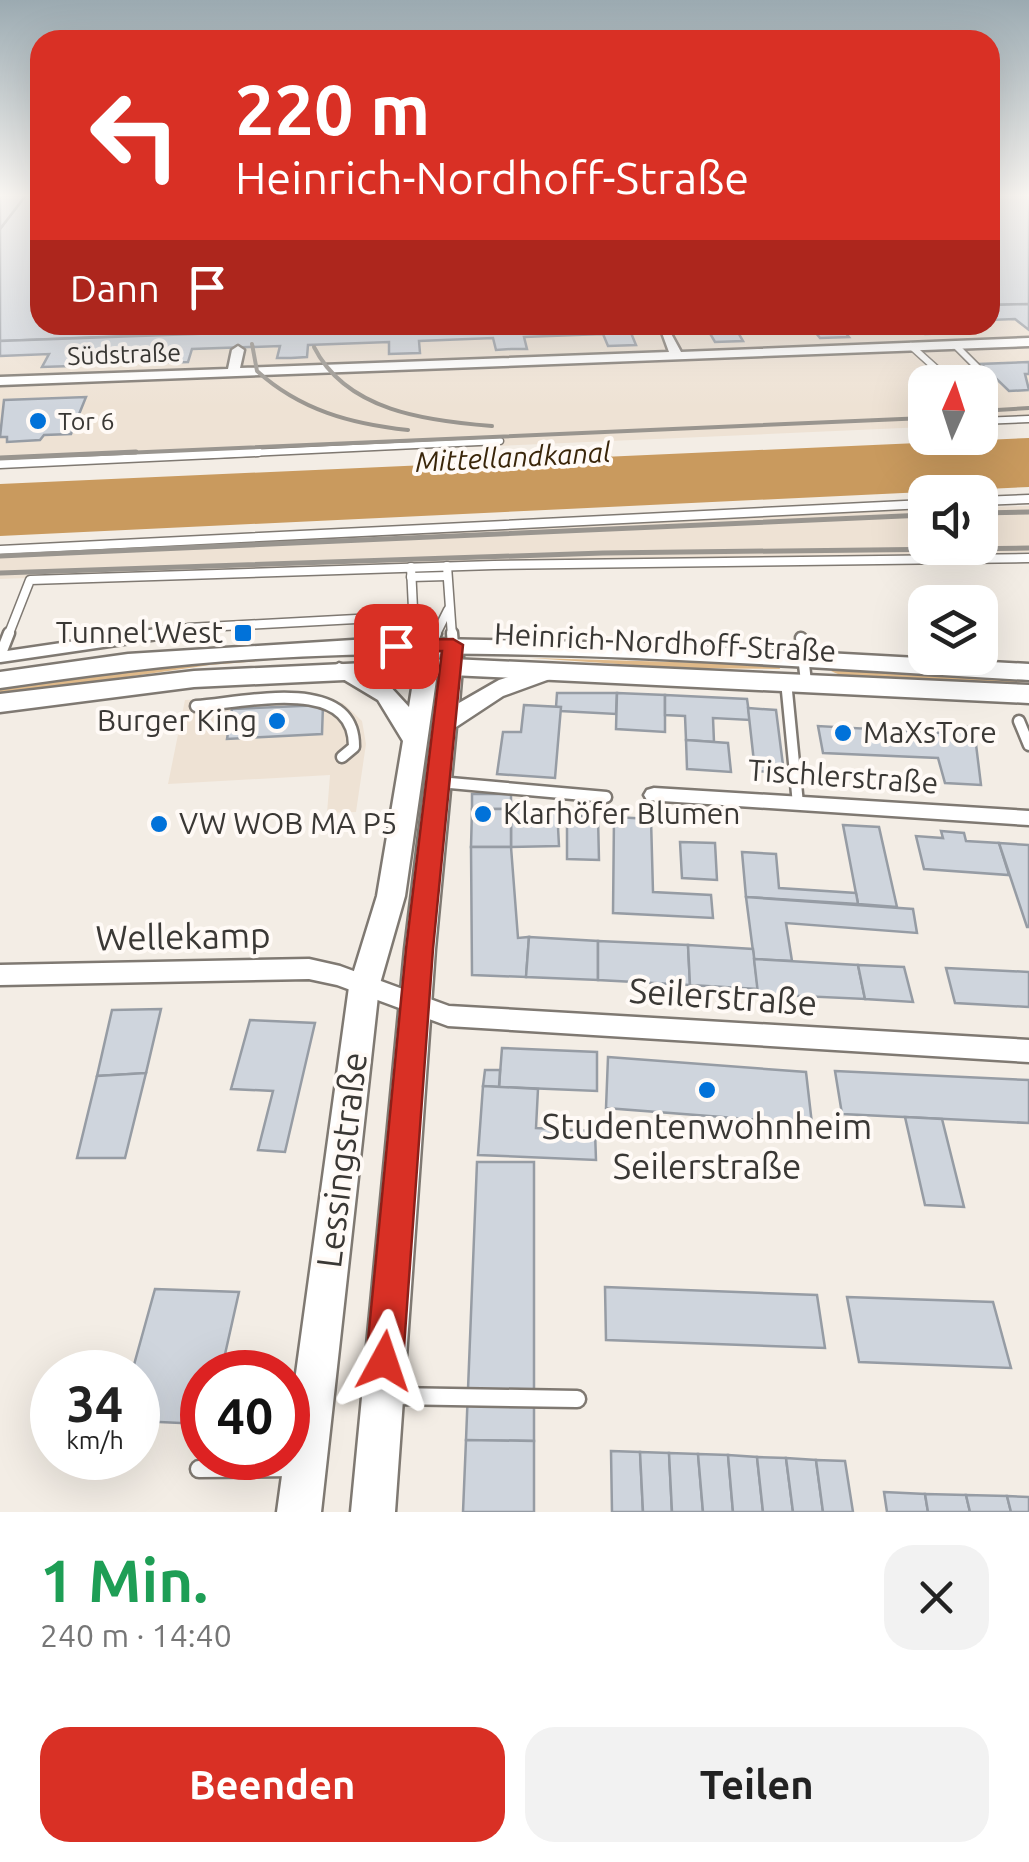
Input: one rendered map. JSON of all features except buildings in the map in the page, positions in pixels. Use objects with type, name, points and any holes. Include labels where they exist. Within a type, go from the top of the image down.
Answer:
[{"type":"main road","name":"Heinrich-Nordhoff-Straße","points":[[0,680],[240,653],[1029,672]]},
{"type":"main road","name":"Heinrich-Nordhoff-Straße","points":[[0,703],[194,679],[339,670],[440,656],[560,669],[799,665],[1024,708]]},
{"type":"street","points":[[667,335],[678,355]]},
{"type":"street","name":"Südstraße","points":[[0,381],[1029,342]]},
{"type":"street","points":[[233,372],[238,350]]},
{"type":"street","name":"Lessingstraße","points":[[373,1512],[415,1002],[445,724],[440,656]]},
{"type":"street","name":"Lessingstraße","points":[[310,1419],[364,987],[391,896],[416,741],[440,656]]},
{"type":"street","points":[[445,724],[484,694],[513,680],[560,669]]},
{"type":"street","points":[[339,670],[380,686],[402,709],[416,741]]},
{"type":"street","name":"Tischlerstraße","points":[[654,795],[1029,818]]},
{"type":"street","name":"Wellekamp","points":[[0,975],[309,969],[364,987]]},
{"type":"street","points":[[364,987],[415,1002]]},
{"type":"street","name":"Seilerstraße","points":[[415,1002],[448,1016],[1029,1051]]},
{"type":"street","name":"Lessingstraße","points":[[299,1512],[303,1480]]},
{"type":"lane","points":[[955,345],[975,365]]},
{"type":"lane","points":[[911,346],[929,365]]},
{"type":"lane","points":[[998,420],[1029,418]]},
{"type":"lane","points":[[0,464],[500,442]]},
{"type":"lane","points":[[998,500],[1029,498]]},
{"type":"lane","points":[[0,550],[908,505]]},
{"type":"lane","points":[[411,572],[413,610],[394,617],[188,628],[140,640],[0,657],[30,580],[1029,558]]},
{"type":"lane","points":[[440,656],[448,610],[447,571]]},
{"type":"lane","points":[[440,656],[448,610]]},
{"type":"lane","points":[[798,804],[799,665]]},
{"type":"lane","points":[[196,706],[312,702],[336,706],[350,718],[355,732],[354,747],[342,757]]},
{"type":"lane","points":[[1024,708],[1029,746]]},
{"type":"lane","points":[[438,782],[606,797]]},
{"type":"lane","points":[[382,1396],[577,1400]]},
{"type":"shaded area","points":[[0,266],[30,266],[30,335],[1000,335],[1000,266],[1029,266],[1029,423],[998,424],[998,365],[908,365],[908,428],[0,468]]},
{"type":"shaded area","points":[[1029,438],[1029,487],[998,488],[998,475],[908,475],[908,493],[0,536],[0,484],[908,443],[908,455],[998,455],[998,439]]},
{"type":"shaded area","points":[[1029,506],[1029,552],[998,553],[998,507]]},
{"type":"shaded area","points":[[908,510],[908,554],[420,563],[0,579],[0,552]]},
{"type":"shaded area","points":[[342,654],[210,665],[0,695],[0,687],[209,662]]},
{"type":"shaded area","points":[[531,658],[779,665],[780,669],[677,668]]},
{"type":"shaded area","points":[[831,671],[1029,679],[1029,682],[896,683]]},
{"type":"shaded area","points":[[294,694],[343,703],[362,721],[366,744],[356,812],[327,813],[330,775],[168,784],[185,700]]},
{"type":"railway","points":[[252,344],[257,371],[291,396],[347,419],[408,430]]},
{"type":"railway","points":[[314,347],[328,369],[367,399],[416,416],[492,426]]},
{"type":"railway","points":[[998,410],[1029,408]]},
{"type":"railway","points":[[78,455],[908,419]]},
{"type":"railway","points":[[0,458],[136,452]]},
{"type":"railway","points":[[998,513],[1029,512]]},
{"type":"railway","points":[[0,556],[908,516]]},
{"type":"railway","points":[[0,573],[603,553],[1029,548]]},
{"type":"place","name":"Tor 6","points":[[38,421]]},
{"type":"place","name":"Tunnel West","points":[[243,633]]},
{"type":"place","name":"Burger King","points":[[277,721]]},
{"type":"place","name":"MaXsTore","points":[[843,733]]},
{"type":"place","name":"Klarhöfer Blumen","points":[[483,814]]},
{"type":"place","name":"VW WOB MA P5","points":[[159,824]]},
{"type":"place","name":"Studentenwohnheim Seilerstraße","points":[[707,1090]]},
{"type":"route","points":[[384,1361],[420,949],[453,645],[396,646]]},
{"type":"water label","name":"Mittellandkanal","points":[[513,457]]}]
